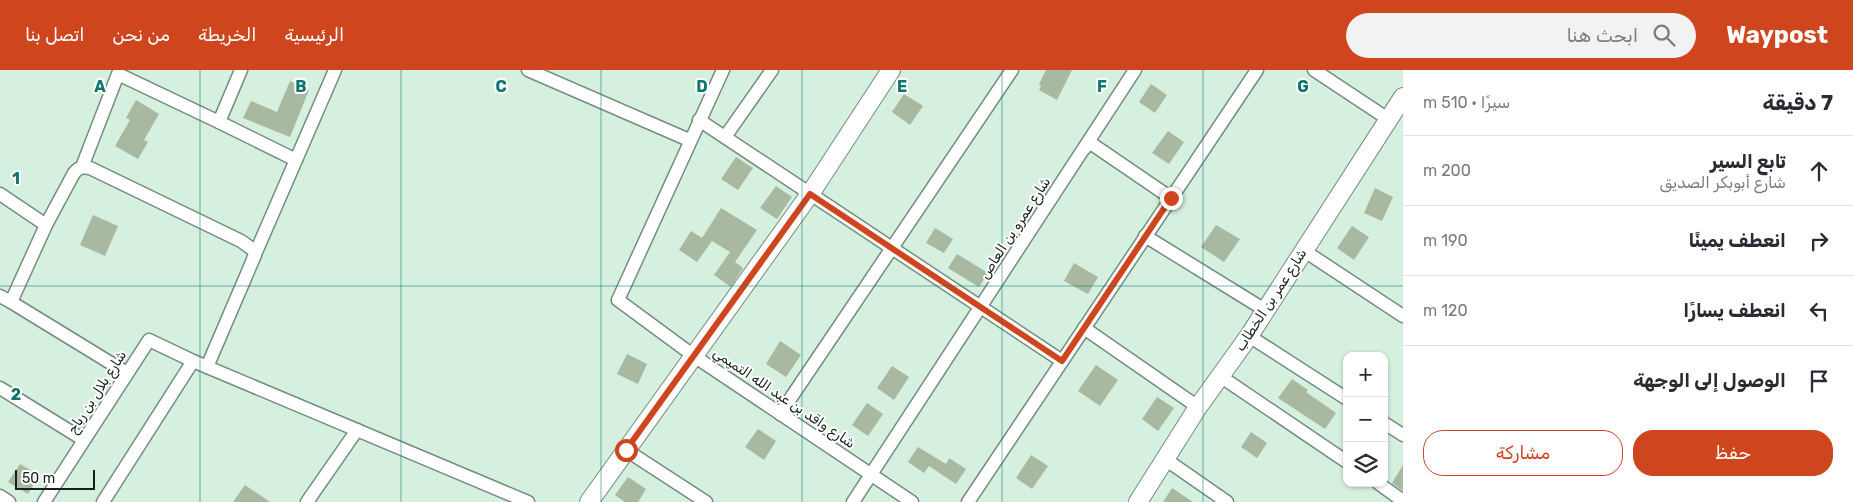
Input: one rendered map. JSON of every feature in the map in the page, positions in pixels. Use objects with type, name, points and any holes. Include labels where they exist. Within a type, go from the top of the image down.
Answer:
[{"type":"street","points":[[220,122],[241,70]]},
{"type":"street","points":[[207,367],[335,70]]},
{"type":"street","points":[[528,70],[690,140],[723,70]]},
{"type":"street","points":[[725,137],[772,70]]},
{"type":"street","points":[[589,502],[810,194],[891,70]]},
{"type":"street","points":[[780,414],[1012,70]]},
{"type":"street","name":"شارع عمرو بن العاص","points":[[853,502],[1135,70]]},
{"type":"street","points":[[968,502],[1257,70]]},
{"type":"street","points":[[1314,70],[1388,119]]},
{"type":"street","points":[[82,167],[118,74],[135,76],[296,160]]},
{"type":"street","name":"شارع عمر بن الخطاب","points":[[1138,502],[1198,407],[1248,336],[1403,98]]},
{"type":"street","points":[[699,120],[891,248],[984,303],[1062,361]]},
{"type":"street","name":"شارع واقد بن عبد الله التميمي","points":[[690,140],[618,300],[694,356],[912,502]]},
{"type":"street","points":[[984,303],[1089,142],[1171,198]]},
{"type":"street","points":[[127,373],[6,299],[74,173],[82,167],[90,168],[241,241],[255,251],[255,255],[207,367]]},
{"type":"street","points":[[0,194],[46,225]]},
{"type":"street","points":[[1145,236],[1265,310]]},
{"type":"street","points":[[1303,250],[1403,316]]},
{"type":"street","points":[[1084,328],[1198,407]]},
{"type":"street","points":[[1248,336],[1344,397]]},
{"type":"street","name":"شارع بلال بن رباح","points":[[44,502],[148,340],[193,361]]},
{"type":"street","points":[[103,502],[193,361],[528,502]]},
{"type":"street","points":[[1220,376],[1343,459]]},
{"type":"street","points":[[0,388],[84,440]]},
{"type":"street","points":[[1388,426],[1403,435]]},
{"type":"street","points":[[307,502],[357,430]]},
{"type":"street","points":[[626,450],[706,502]]},
{"type":"street","points":[[1165,459],[1227,502]]},
{"type":"street","points":[[1384,487],[1403,500]]},
{"type":"street","points":[[0,496],[9,502]]},
{"type":"building","points":[[1046,70],[1072,70],[1057,100],[1039,90],[1041,86],[1039,84]]},
{"type":"building","points":[[290,81],[309,90],[290,137],[243,118],[251,101],[277,112]]},
{"type":"building","points":[[1151,84],[1167,95],[1155,113],[1139,102]]},
{"type":"building","points":[[904,94],[923,106],[910,125],[892,112]]},
{"type":"building","points":[[136,100],[159,114],[144,140],[148,142],[138,159],[115,146],[130,120],[126,118]]},
{"type":"building","points":[[1168,131],[1184,142],[1169,164],[1152,153]]},
{"type":"building","points":[[736,157],[753,168],[738,190],[721,179]]},
{"type":"building","points":[[776,186],[792,197],[777,219],[760,208]]},
{"type":"building","points":[[1375,188],[1393,197],[1382,221],[1364,213]]},
{"type":"building","points":[[721,208],[757,230],[735,262],[743,268],[731,287],[714,275],[730,252],[712,241],[697,262],[679,250],[691,231],[702,238]]},
{"type":"building","points":[[93,215],[118,226],[105,256],[80,245]]},
{"type":"building","points":[[1216,225],[1240,239],[1224,262],[1201,247]]},
{"type":"building","points":[[1352,226],[1369,237],[1354,260],[1337,248]]},
{"type":"building","points":[[935,228],[953,239],[944,253],[926,243]]},
{"type":"building","points":[[957,254],[988,273],[979,287],[948,268]]},
{"type":"building","points":[[1074,263],[1098,277],[1088,294],[1064,281]]},
{"type":"building","points":[[780,341],[801,355],[786,377],[766,364]]},
{"type":"building","points":[[627,354],[647,364],[638,384],[617,374]]},
{"type":"building","points":[[1096,365],[1118,380],[1100,406],[1078,391]]},
{"type":"building","points":[[892,366],[909,377],[894,400],[877,388]]},
{"type":"building","points":[[1292,379],[1308,390],[1306,392],[1336,413],[1325,429],[1278,398]]},
{"type":"building","points":[[1157,397],[1174,408],[1158,431],[1142,419]]},
{"type":"building","points":[[867,403],[883,414],[868,436],[852,425]]},
{"type":"building","points":[[758,429],[776,441],[764,460],[745,447]]},
{"type":"building","points":[[1251,432],[1267,443],[1257,458],[1241,447]]},
{"type":"building","points":[[918,447],[946,464],[949,458],[966,469],[956,484],[929,466],[924,473],[908,462]]},
{"type":"building","points":[[1031,455],[1048,466],[1032,489],[1016,478]]},
{"type":"building","points":[[20,464],[39,475],[28,494],[8,482]]},
{"type":"building","points":[[1403,465],[1403,491],[1392,483]]},
{"type":"building","points":[[628,477],[646,489],[638,502],[625,502],[615,495]]},
{"type":"building","points":[[245,485],[270,502],[233,502]]},
{"type":"building","points":[[1172,488],[1193,502],[1163,502]]},
{"type":"route","points":[[626,450],[810,194],[1062,361],[1171,198]]}]
